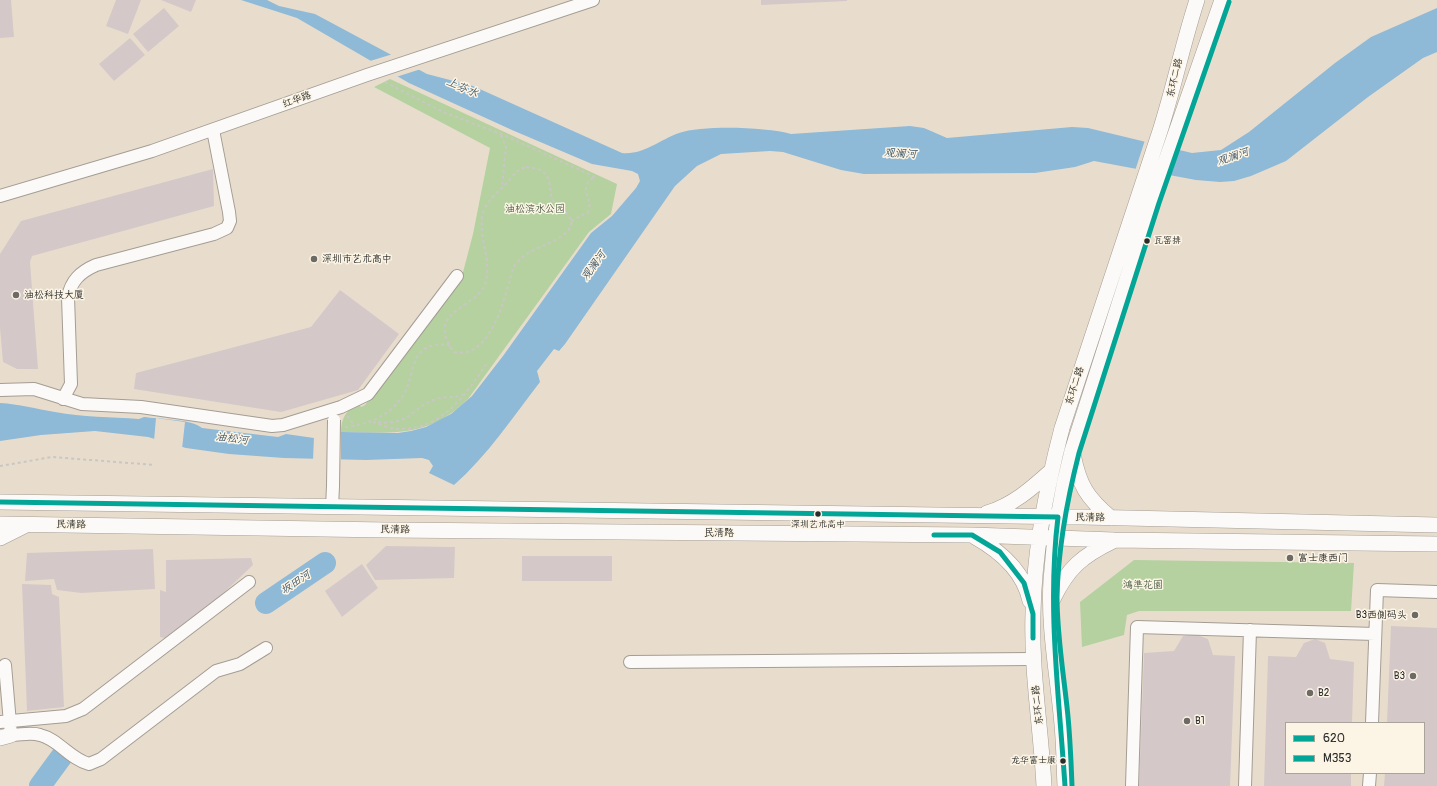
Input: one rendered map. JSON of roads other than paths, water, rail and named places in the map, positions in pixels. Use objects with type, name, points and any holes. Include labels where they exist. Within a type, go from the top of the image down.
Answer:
[{"type":"main road","name":"东环二路","points":[[1167,133],[1181,49],[1197,0]]},
{"type":"main road","name":"东环二路","points":[[1065,786],[1062,725],[1054,658],[1051,581],[1047,538],[1043,517],[1051,471],[1062,428],[1145,199],[1167,133],[1222,0]]},
{"type":"main road","name":"东环二路","points":[[1044,786],[1042,739],[1034,658],[1033,614],[1035,560],[1058,517],[1062,489],[1072,451],[1145,199]]},
{"type":"main road","points":[[1072,451],[1078,480],[1096,505],[1111,518]]},
{"type":"main road","points":[[977,516],[1000,509],[1014,501],[1051,471]]},
{"type":"main road","points":[[0,491],[31,502]]},
{"type":"main road","name":"民清路","points":[[0,502],[1058,517],[1437,525]]},
{"type":"main road","name":"民清路","points":[[0,524],[387,530],[972,535],[1114,540],[1437,544]]},
{"type":"main road","points":[[0,538],[16,529],[33,524]]},
{"type":"main road","points":[[972,535],[1000,552],[1013,567],[1024,582],[1033,614]]},
{"type":"main road","points":[[1052,602],[1067,573],[1078,561],[1114,540]]},
{"type":"street","name":"红华路","points":[[0,196],[112,164],[213,130],[418,57],[594,0]]},
{"type":"street","points":[[63,398],[71,384],[68,297],[70,287],[77,278],[85,270],[96,265],[214,234],[227,228],[230,221],[229,212],[213,130]]},
{"type":"street","points":[[0,390],[34,389],[82,404],[141,407],[277,426],[331,412],[368,394],[457,276]]},
{"type":"street","points":[[331,412],[333,486],[332,507]]},
{"type":"street","points":[[5,729],[66,716],[83,709],[249,582]]},
{"type":"street","points":[[1372,722],[1377,590],[1437,592]]},
{"type":"street","points":[[1132,786],[1137,627],[1375,634]]},
{"type":"street","points":[[1245,786],[1250,630]]},
{"type":"street","points":[[5,729],[46,736],[82,762],[94,763],[216,671],[240,664],[266,648]]},
{"type":"street","points":[[630,662],[1034,658]]},
{"type":"street","points":[[5,665],[5,729]]},
{"type":"street","points":[[1369,786],[1370,774]]},
{"type":"water","points":[[241,0],[267,0],[279,6],[315,14],[427,74],[473,86],[622,153],[637,152],[679,133],[690,130],[751,128],[791,134],[910,126],[924,128],[947,138],[1072,127],[1088,128],[1192,153],[1221,150],[1249,132],[1335,63],[1371,37],[1437,8],[1437,52],[1423,58],[1368,97],[1286,161],[1251,176],[1234,181],[1220,182],[1196,180],[1094,161],[1075,167],[1035,173],[864,174],[841,170],[783,152],[770,151],[721,154],[697,166],[675,186],[565,344],[559,351],[554,349],[537,371],[540,382],[489,449],[454,485],[429,473],[433,466],[429,460],[422,458],[366,460],[284,458],[229,454],[186,448],[148,437],[95,431],[41,435],[0,441],[0,403],[76,415],[139,419],[144,417],[174,420],[191,423],[202,428],[278,437],[286,434],[314,438],[341,432],[398,433],[426,427],[451,414],[472,396],[503,356],[591,233],[612,216],[636,188],[640,181],[638,174],[632,171],[592,164],[512,130],[409,83],[297,18]]},
{"type":"waterway","name":"坂田河","points":[[266,603],[325,563]]},
{"type":"waterway","name":"坂田河","points":[[40,786],[62,756]]},
{"type":"place","name":"瓦窑排","points":[[1147,241]]},
{"type":"place","name":"深圳市艺术高中","points":[[314,259]]},
{"type":"place","name":"油松科技大厦","points":[[16,295]]},
{"type":"place","name":"深圳艺术高中","points":[[818,514]]},
{"type":"place","name":"富士康西门","points":[[1290,558]]},
{"type":"place","name":"B3西側码头","points":[[1415,615]]},
{"type":"place","name":"B3","points":[[1413,676]]},
{"type":"place","name":"B2","points":[[1310,693]]},
{"type":"place","name":"B1","points":[[1187,721]]},
{"type":"place","name":"龙华富士康","points":[[1063,761]]},
{"type":"water label","name":"上芬水","points":[[462,88]]},
{"type":"water label","name":"观澜河","points":[[900,154]]},
{"type":"water label","name":"观澜河","points":[[1233,157]]},
{"type":"water label","name":"观澜河","points":[[594,266]]},
{"type":"water label","name":"油松河","points":[[232,439]]},
{"type":"park label","name":"油松滨水公园","points":[[535,209]]},
{"type":"park label","name":"鴻準花園","points":[[1143,585]]}]
